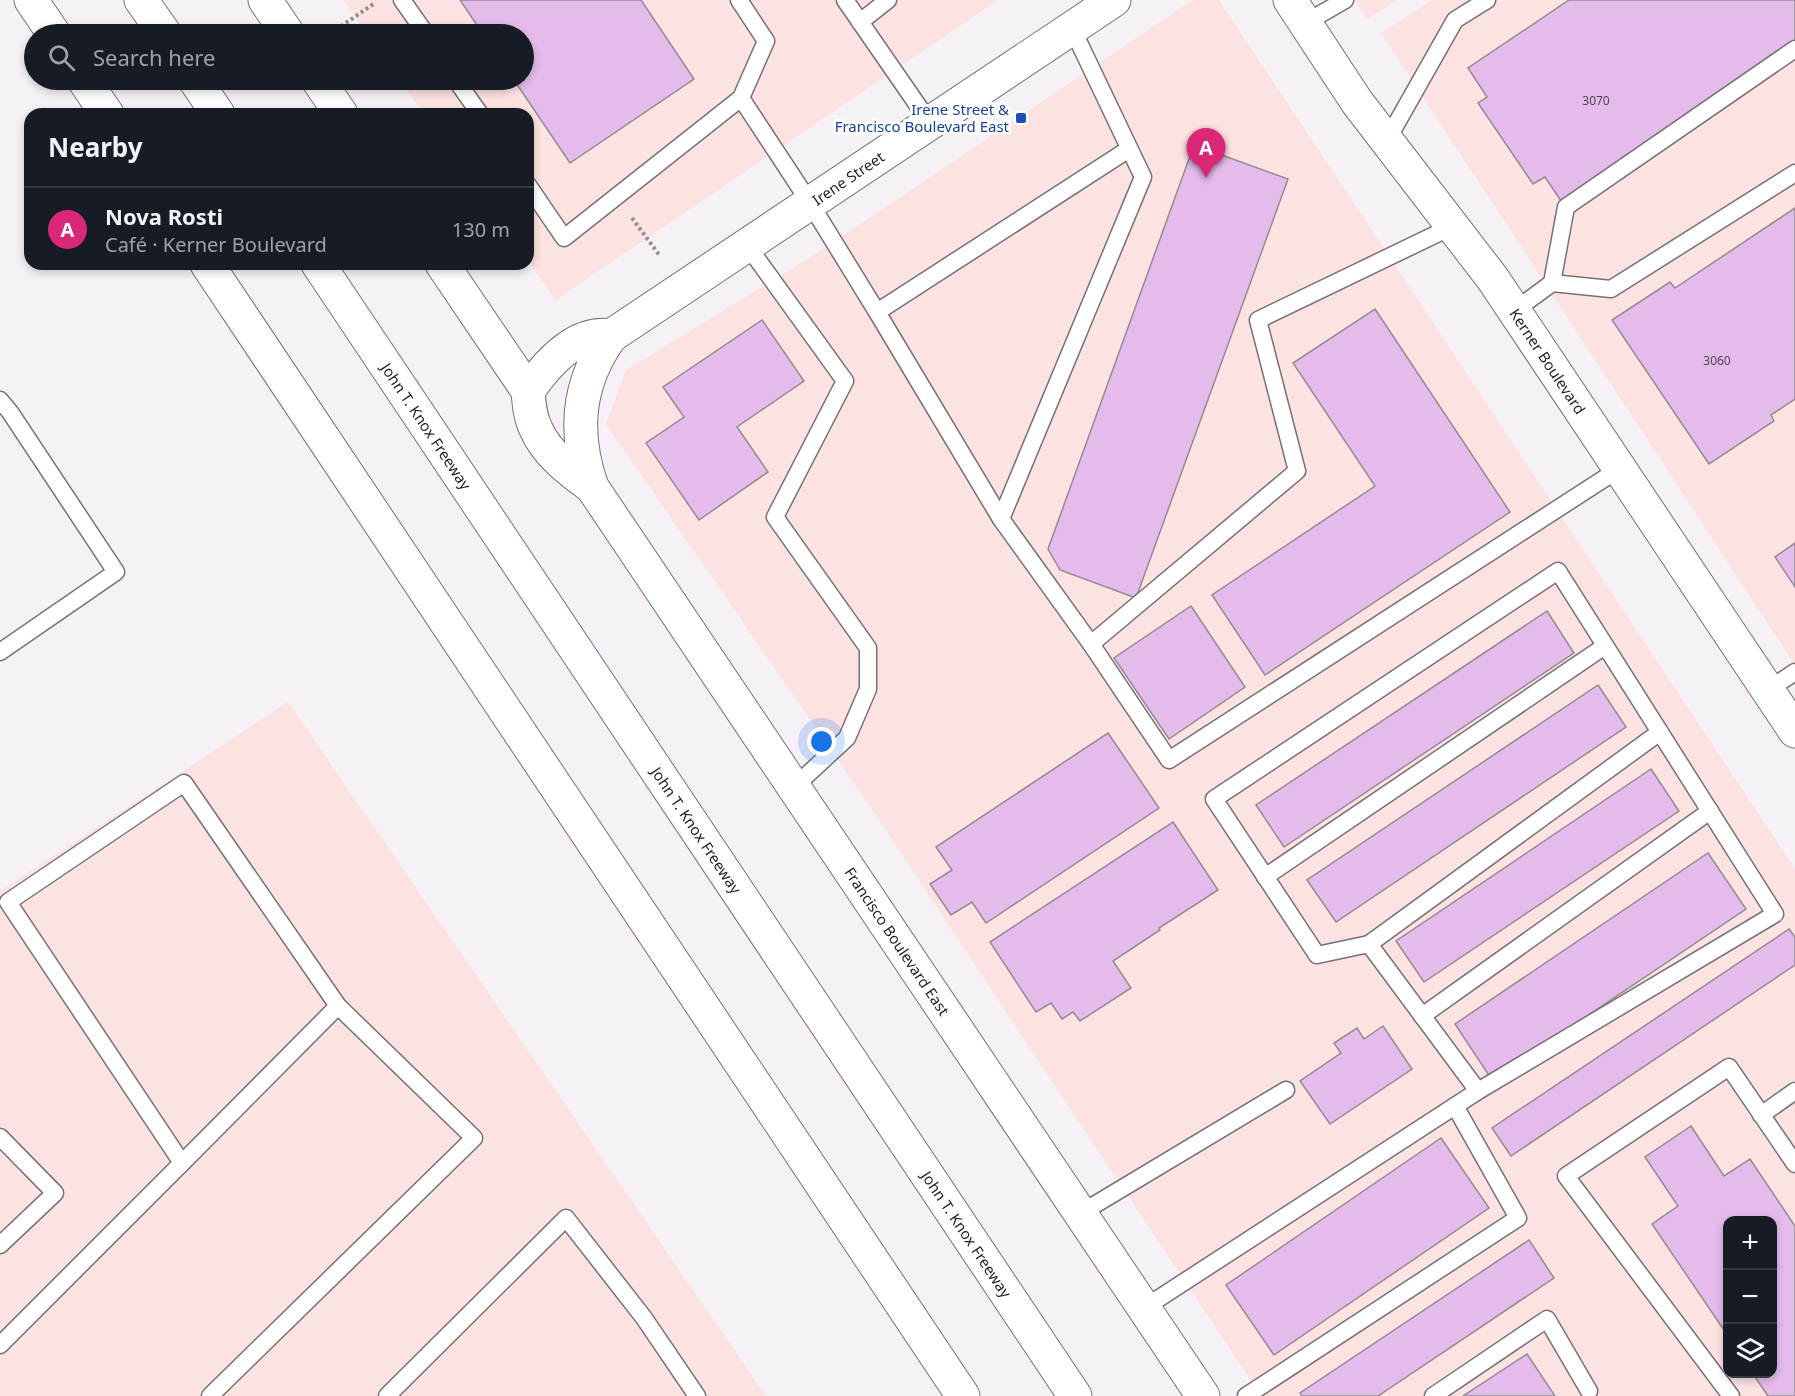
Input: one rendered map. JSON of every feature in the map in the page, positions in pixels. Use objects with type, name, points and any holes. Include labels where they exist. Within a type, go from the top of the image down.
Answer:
[{"type":"main road","points":[[31,0],[47,24]]},
{"type":"main road","points":[[141,0],[158,24]]},
{"type":"main road","name":"Irene Street","points":[[582,405],[590,373],[599,353],[611,336],[1114,0]]},
{"type":"main road","name":"Kerner Boulevard","points":[[1297,12],[1386,142],[1493,279],[1795,731]]},
{"type":"main road","points":[[91,90],[103,108]]},
{"type":"main road","points":[[202,90],[214,108]]},
{"type":"main road","points":[[325,90],[337,108]]},
{"type":"main road","points":[[211,270],[963,1396]]},
{"type":"main road","name":"John T. Knox Freeway","points":[[322,270],[1075,1396]]},
{"type":"main road","name":"Francisco Boulevard East","points":[[446,270],[528,391],[530,410],[536,429],[545,444],[572,472],[592,487]]},
{"type":"main road","name":"Irene Street","points":[[528,391],[540,374],[557,357],[574,345],[594,335],[611,336]]},
{"type":"main road","name":"Francisco Boulevard East","points":[[582,405],[580,435],[592,487],[1203,1396]]},
{"type":"lane","points":[[402,0],[419,24]]},
{"type":"lane","points":[[534,194],[564,238],[741,98],[766,41],[739,0]]},
{"type":"lane","points":[[845,0],[930,123]]},
{"type":"lane","points":[[860,22],[888,0]]},
{"type":"lane","points":[[1297,12],[1346,0]]},
{"type":"lane","points":[[1386,142],[1455,20],[1487,0]]},
{"type":"lane","points":[[1001,519],[1143,177],[1072,28]]},
{"type":"lane","points":[[1514,311],[1552,282],[1566,207],[1795,49]]},
{"type":"lane","points":[[463,90],[476,108]]},
{"type":"lane","points":[[741,98],[810,203],[1001,519],[1091,644],[1168,760],[1619,469]]},
{"type":"lane","points":[[877,312],[1129,149]]},
{"type":"lane","points":[[1552,282],[1611,289],[1795,173]]},
{"type":"lane","points":[[1091,644],[1298,471],[1258,320],[1453,226]]},
{"type":"lane","points":[[747,245],[845,381],[775,517],[868,648],[868,689],[847,738],[794,787]]},
{"type":"lane","points":[[0,400],[116,572],[0,652]]},
{"type":"lane","points":[[1144,1308],[1478,1091],[1775,914],[1660,732],[1558,572],[1214,800],[1317,955],[1369,944],[1660,732]]},
{"type":"lane","points":[[1265,877],[1605,646]]},
{"type":"lane","points":[[1768,690],[1795,672]]},
{"type":"lane","points":[[182,1163],[8,902],[184,783],[338,1006],[474,1138],[210,1396]]},
{"type":"lane","points":[[1422,1016],[1710,811]]},
{"type":"lane","points":[[1369,944],[1478,1091]]},
{"type":"lane","points":[[0,1345],[338,1006]]},
{"type":"lane","points":[[1731,1396],[1566,1176],[1729,1067],[1795,1164]]},
{"type":"lane","points":[[1081,1213],[1286,1090]]},
{"type":"lane","points":[[1761,1115],[1795,1091]]},
{"type":"lane","points":[[1246,1396],[1518,1218],[1455,1106]]},
{"type":"lane","points":[[0,1137],[55,1192],[0,1245]]},
{"type":"lane","points":[[387,1396],[566,1218],[644,1318],[698,1396]]},
{"type":"lane","points":[[1433,1396],[1547,1319],[1589,1391]]},
{"type":"path","points":[[344,24],[380,0]]},
{"type":"path","points":[[617,196],[660,256]]},
{"type":"shaded area","points":[[343,0],[998,0],[556,300],[534,269],[534,108],[420,108],[406,90],[534,90],[534,24],[360,24]]},
{"type":"shaded area","points":[[1193,0],[1219,0],[1795,869],[1795,1396],[1261,1396],[867,802],[606,424],[626,370],[817,253]]},
{"type":"shaded area","points":[[1355,0],[1397,0],[1368,19]]},
{"type":"shaded area","points":[[1432,0],[1795,0],[1795,665],[1381,33]]},
{"type":"shaded area","points":[[288,702],[766,1396],[0,1396],[0,891]]},
{"type":"building","points":[[460,0],[641,0],[694,79],[570,163],[521,90],[534,90],[534,24],[476,24]]},
{"type":"building","points":[[1569,0],[1795,0],[1795,43],[1561,201],[1545,177],[1533,184],[1478,103],[1487,97],[1468,68]]},
{"type":"building","points":[[1194,145],[1288,179],[1136,598],[1060,570],[1048,549]]},
{"type":"building","points":[[1795,208],[1795,399],[1771,415],[1774,421],[1709,464],[1612,320],[1670,282],[1675,288]]},
{"type":"building","points":[[1375,309],[1510,512],[1265,675],[1212,595],[1375,486],[1293,363]]},
{"type":"building","points":[[762,320],[804,381],[737,427],[768,472],[699,520],[646,443],[684,417],[663,387]]},
{"type":"building","points":[[1795,543],[1795,587],[1775,557]]},
{"type":"building","points":[[1191,606],[1245,687],[1169,739],[1114,658]]},
{"type":"building","points":[[1547,611],[1574,653],[1284,847],[1256,805]]},
{"type":"building","points":[[1598,685],[1626,727],[1336,922],[1307,880]]},
{"type":"building","points":[[1108,733],[1159,808],[986,923],[972,902],[951,915],[930,884],[952,870],[936,847]]},
{"type":"building","points":[[1651,769],[1679,811],[1424,982],[1396,941]]},
{"type":"building","points":[[1173,822],[1218,890],[1113,961],[1131,988],[1080,1021],[1073,1012],[1062,1019],[1051,1003],[1036,1012],[990,942]]},
{"type":"building","points":[[1708,853],[1746,909],[1492,1080],[1455,1024]]},
{"type":"building","points":[[1789,929],[1795,937],[1795,965],[1511,1156],[1492,1128]]},
{"type":"building","points":[[1383,1026],[1412,1069],[1330,1124],[1300,1081],[1341,1053],[1334,1043],[1357,1028],[1364,1039]]},
{"type":"building","points":[[1691,1126],[1724,1176],[1750,1159],[1795,1226],[1795,1396],[1768,1396],[1756,1378],[1777,1378],[1777,1216],[1723,1216],[1723,1329],[1652,1224],[1678,1206],[1645,1157]]},
{"type":"building","points":[[1441,1138],[1489,1208],[1274,1355],[1226,1285]]},
{"type":"building","points":[[1529,1240],[1554,1278],[1378,1396],[1302,1396],[1300,1393]]},
{"type":"building","points":[[1527,1354],[1555,1396],[1463,1396]]},
{"type":"place","name":"Irene Street & Francisco Boulevard East","points":[[1021,118]]},
{"type":"place","name":"Nova Rosti","points":[[1206,178]]}]
